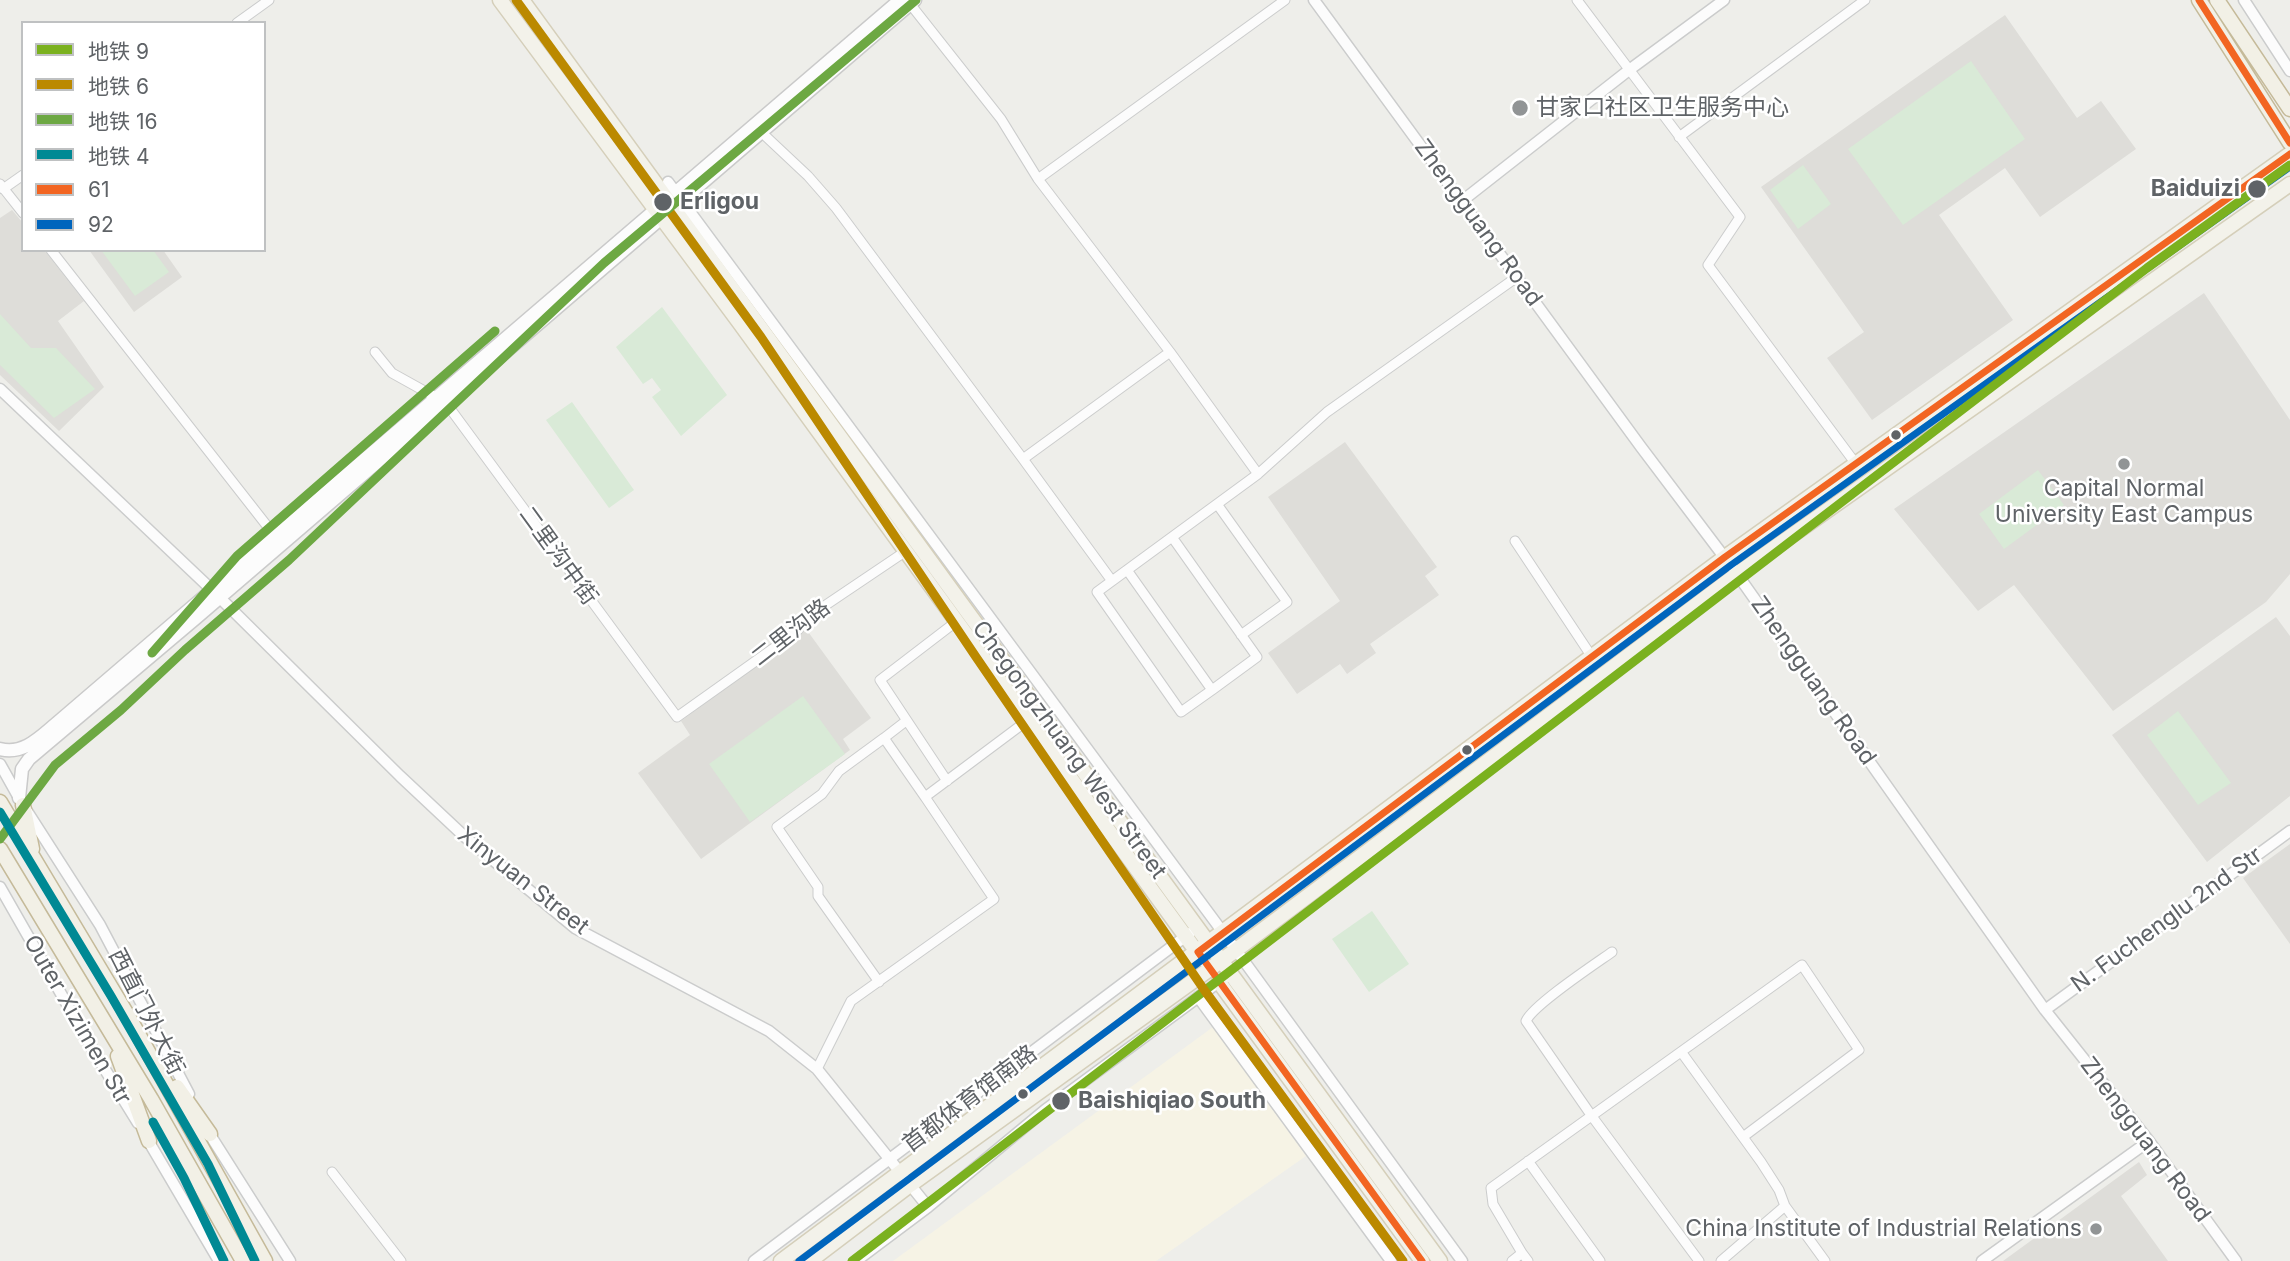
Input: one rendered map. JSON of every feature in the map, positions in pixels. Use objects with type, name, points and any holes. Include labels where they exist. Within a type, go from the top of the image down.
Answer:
[{"type":"highway","points":[[2199,0],[2290,143]]},
{"type":"highway","points":[[2217,0],[2290,109]]},
{"type":"highway","points":[[21,801],[35,861]]},
{"type":"highway","points":[[0,802],[128,1016],[265,1261]]},
{"type":"highway","points":[[0,849],[107,1025],[243,1261]]},
{"type":"highway","points":[[128,1016],[210,1134]]},
{"type":"highway","points":[[107,1025],[149,1140]]},
{"type":"main road","points":[[500,0],[669,201]]},
{"type":"main road","points":[[522,0],[669,201]]},
{"type":"main road","points":[[21,801],[22,769],[29,759],[669,201],[910,3]]},
{"type":"main road","name":"首都体育馆南路","points":[[781,1261],[1725,557],[2290,154]]},
{"type":"main road","name":"首都体育馆南路","points":[[810,1261],[910,1185],[1236,950],[1737,574],[2290,184]]},
{"type":"main road","name":"Chegongzhuang West Street","points":[[669,201],[1192,932]]},
{"type":"main road","name":"Chegongzhuang West Street","points":[[669,201],[906,551],[1028,720],[1192,932]]},
{"type":"main road","points":[[764,311],[771,341]]},
{"type":"main road","points":[[0,749],[23,749],[35,741],[216,594],[275,536],[442,401]]},
{"type":"main road","points":[[1192,932],[1422,1261]]},
{"type":"main road","points":[[1225,977],[1440,1261]]},
{"type":"street","points":[[240,21],[269,0]]},
{"type":"street","points":[[1038,179],[1285,0]]},
{"type":"street","name":"Zhengguang Road","points":[[1314,0],[1633,436],[1725,557],[2045,1010],[2149,1141],[2236,1261]]},
{"type":"street","points":[[1577,0],[1740,217],[1708,265],[1856,464]]},
{"type":"street","points":[[1462,201],[1629,70],[1724,0]]},
{"type":"street","points":[[1679,137],[1865,0]]},
{"type":"street","points":[[2245,0],[2290,71]]},
{"type":"street","points":[[910,3],[1001,119],[1038,179],[1170,352],[1258,474]]},
{"type":"street","points":[[757,129],[808,176],[836,208],[1112,581]]},
{"type":"street","points":[[21,176],[2,187],[21,211]]},
{"type":"street","points":[[669,201],[764,311],[1462,1261]]},
{"type":"street","points":[[53,252],[275,536]]},
{"type":"street","points":[[1172,537],[1256,657],[1181,712],[1097,593],[1112,581],[1172,537],[1217,504],[1258,474],[1327,412],[1517,276]]},
{"type":"street","points":[[375,352],[392,373],[442,401]]},
{"type":"street","points":[[1023,459],[1170,352]]},
{"type":"street","name":"Xinyuan Street","points":[[0,389],[216,594],[465,838],[575,928],[769,1031],[817,1069],[928,1207]]},
{"type":"street","name":"二里沟中街","points":[[442,401],[677,717]]},
{"type":"street","points":[[1217,504],[1287,602],[1241,635]]},
{"type":"street","points":[[1515,541],[1592,657]]},
{"type":"street","name":"二里沟路","points":[[677,717],[795,632],[811,615],[906,551]]},
{"type":"street","points":[[1127,570],[1212,690]]},
{"type":"street","points":[[947,781],[880,680],[957,621]]},
{"type":"street","points":[[925,797],[1028,720]]},
{"type":"street","points":[[879,982],[818,896],[818,887],[777,827],[822,794],[838,771],[906,721]]},
{"type":"street","points":[[817,1069],[851,1002],[994,899],[884,738]]},
{"type":"street","name":"西直门外大街","points":[[0,764],[100,925],[210,1134],[290,1261]]},
{"type":"street","name":"N. Fuchenglu 2nd Str","points":[[2045,1010],[2290,831]]},
{"type":"street","name":"Outer Xizimen Str","points":[[0,887],[219,1261]]},
{"type":"street","name":"首都体育馆南路","points":[[754,1261],[1192,932]]},
{"type":"street","points":[[1612,951],[1540,1006],[1526,1021],[1591,1115],[1699,1261]]},
{"type":"street","points":[[1512,1261],[1525,1257],[1493,1204],[1491,1188],[1802,965],[1859,1050],[1743,1137]]},
{"type":"street","points":[[856,1261],[928,1207],[1045,1110],[1225,977]]},
{"type":"street","points":[[1198,997],[1391,1261]]},
{"type":"street","points":[[1682,1053],[1743,1137],[1779,1190],[1785,1206],[1825,1261]]},
{"type":"street","points":[[1982,1261],[2149,1141]]},
{"type":"street","points":[[1528,1161],[1600,1261]]},
{"type":"street","points":[[332,1172],[401,1261]]},
{"type":"street","points":[[1721,1261],[1785,1206]]},
{"type":"shaded area","points":[[2005,15],[2077,118],[2101,101],[2136,149],[2040,217],[2005,168],[1939,215],[2013,320],[1872,420],[1827,358],[1864,332],[1761,187]]},
{"type":"shaded area","points":[[12,210],[21,221],[21,252],[46,252],[84,301],[58,321],[104,387],[59,431],[0,375],[0,218]]},
{"type":"shaded area","points":[[90,252],[164,252],[182,277],[134,312]]},
{"type":"shaded area","name":"Capital Normal University East Campus","points":[[2204,293],[2290,420],[2290,574],[2266,602],[2113,711],[2014,585],[1978,611],[1894,509]]},
{"type":"shaded area","points":[[1345,442],[1437,567],[1425,576],[1439,595],[1370,644],[1376,653],[1347,674],[1340,664],[1297,694],[1268,653],[1340,601],[1268,497]]},
{"type":"shaded area","points":[[2276,617],[2290,636],[2290,796],[2207,862],[2112,735]]},
{"type":"shaded area","points":[[806,629],[871,718],[843,739],[850,750],[701,859],[638,773],[690,735],[681,721]]},
{"type":"shaded area","points":[[2290,844],[2290,944],[2243,878]]},
{"type":"shaded area","points":[[1213,1027],[1306,1156],[1156,1261],[893,1261]]},
{"type":"shaded area","name":"China Institute of Industrial Relations","points":[[2139,1162],[2147,1175],[2121,1196],[2168,1261],[2003,1261]]},
{"type":"green space","points":[[1971,61],[2025,139],[1903,225],[1848,149]]},
{"type":"green space","points":[[1803,165],[1831,204],[1798,229],[1770,190]]},
{"type":"green space","points":[[102,252],[154,252],[169,272],[135,296]]},
{"type":"green space","points":[[662,307],[727,395],[681,436],[652,397],[661,390],[652,378],[643,384],[616,347]]},
{"type":"green space","points":[[0,314],[31,348],[56,348],[95,389],[54,418],[0,365]]},
{"type":"green space","points":[[572,402],[634,490],[609,508],[546,420]]},
{"type":"green space","points":[[2038,470],[2064,505],[2004,549],[1979,514]]},
{"type":"green space","points":[[803,696],[845,754],[750,822],[709,764]]},
{"type":"green space","points":[[2178,711],[2231,783],[2198,805],[2147,735]]},
{"type":"green space","points":[[1372,911],[1409,964],[1369,992],[1332,939]]},
{"type":"metro line","name":"6","points":[[516,0],[761,337],[1205,991],[1403,1261]]},
{"type":"metro line","name":"16","points":[[0,839],[55,765],[121,710],[185,650],[289,560],[604,263],[916,0]]},
{"type":"metro line","name":"9","points":[[852,1261],[2147,268],[2290,165]]},
{"type":"metro line","name":"16","points":[[152,653],[237,556],[495,331]]},
{"type":"metro line","name":"4","points":[[0,812],[208,1164],[255,1261]]},
{"type":"metro line","name":"4","points":[[153,1122],[184,1178],[224,1261]]},
{"type":"transit line","name":"61","points":[[2199,0],[2290,143]]},
{"type":"transit line","name":"61","points":[[1422,1261],[1198,952],[1725,557],[2290,154]]},
{"type":"transit line","name":"92","points":[[799,1261],[1731,565],[2290,167]]},
{"type":"place","name":"甘家口社区卫生服务中心","points":[[1520,108]]},
{"type":"place","name":"Baiduizi","points":[[2257,189]]},
{"type":"place","name":"Erligou","points":[[663,202]]},
{"type":"place","name":"Capital Normal University East Campus","points":[[2124,464]]},
{"type":"place","name":"Baishiqiao South","points":[[1061,1101]]},
{"type":"place","name":"China Institute of Industrial Relations","points":[[2096,1229]]}]
